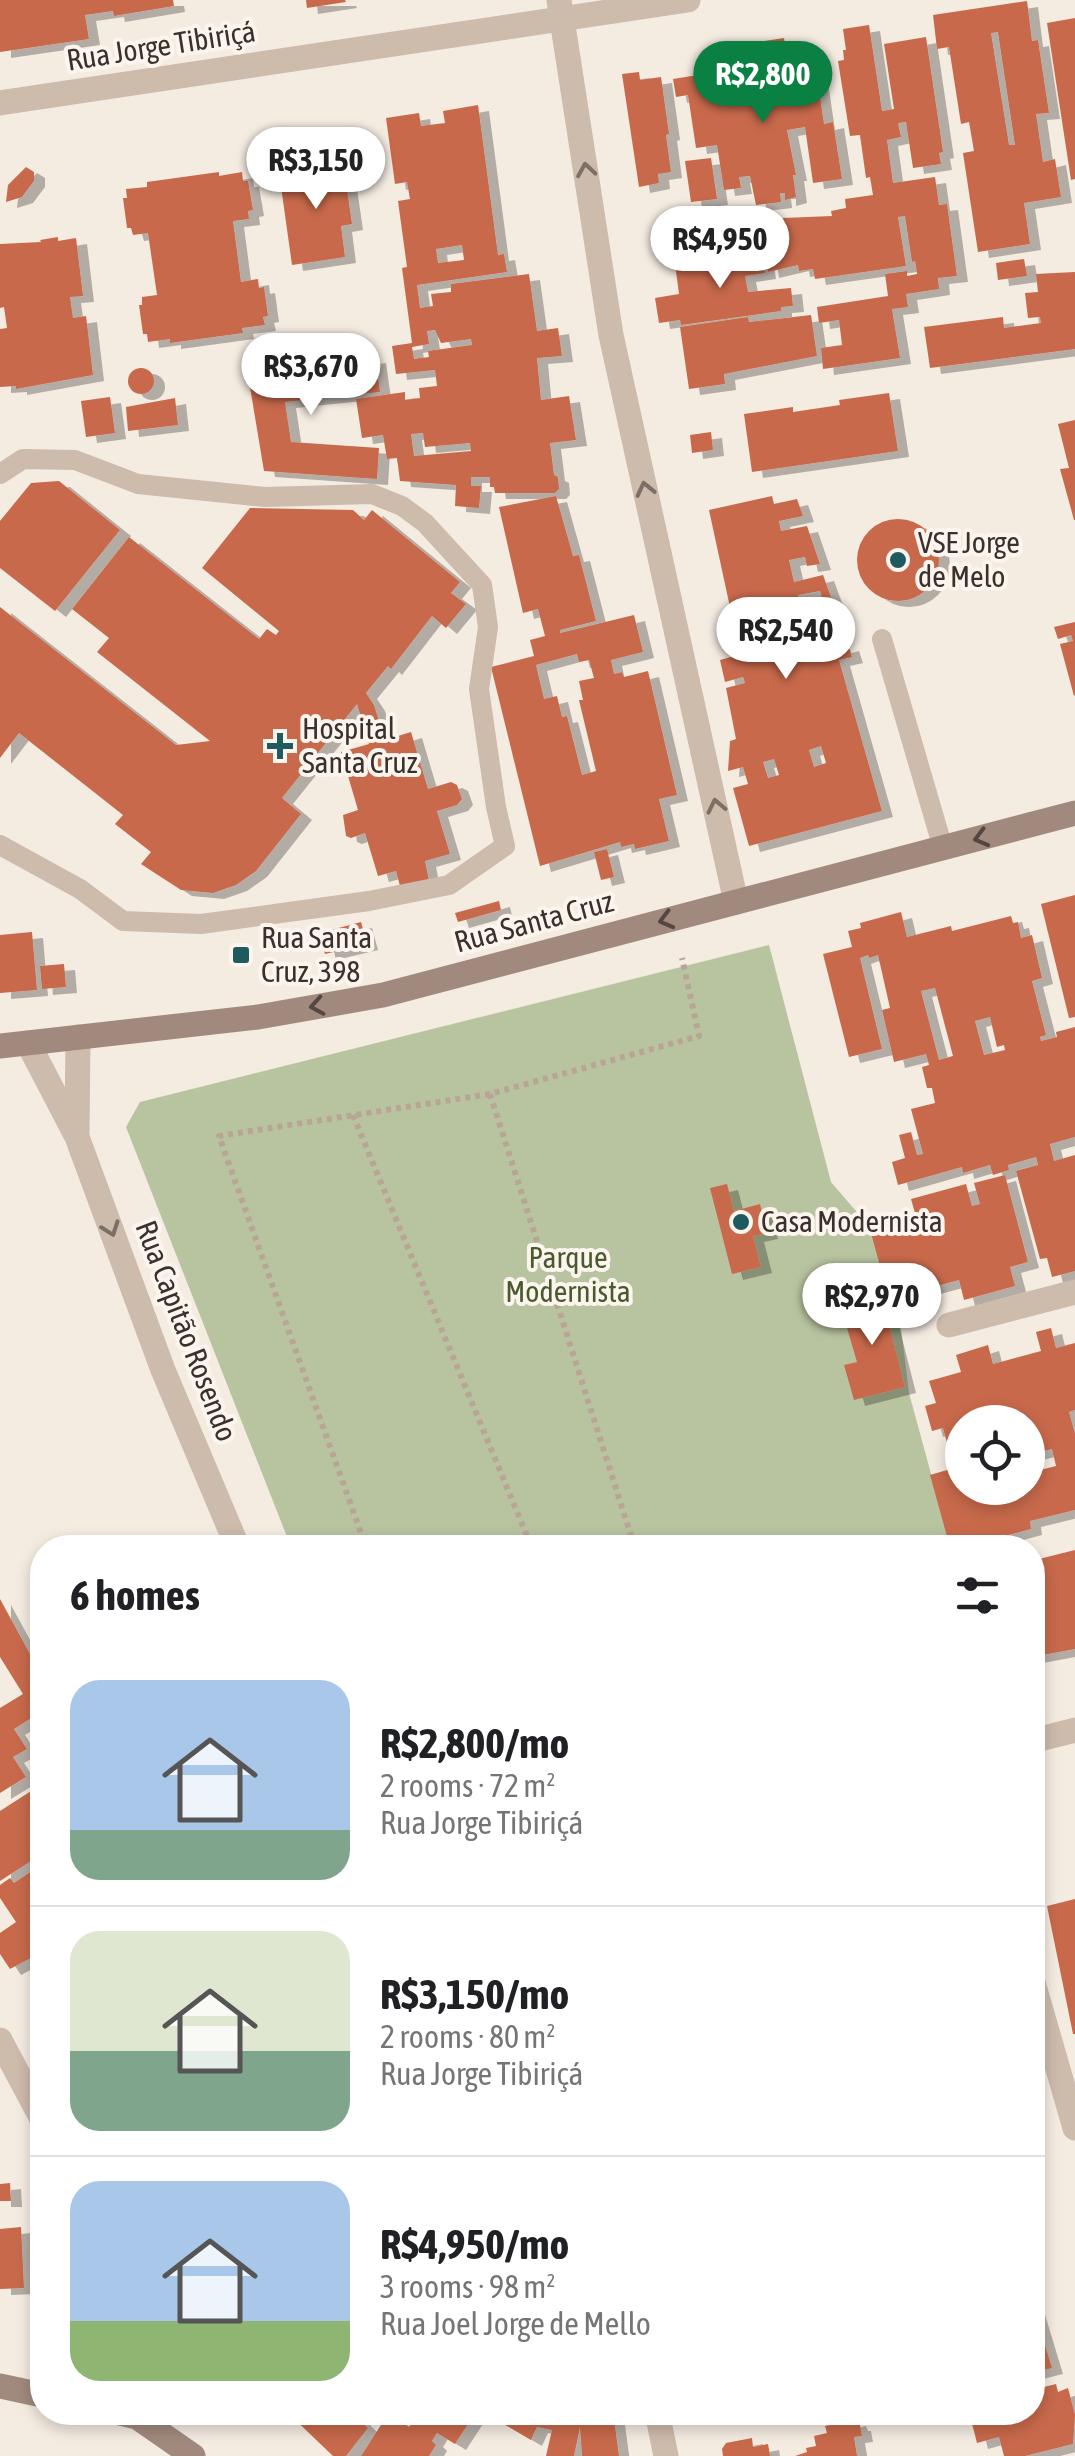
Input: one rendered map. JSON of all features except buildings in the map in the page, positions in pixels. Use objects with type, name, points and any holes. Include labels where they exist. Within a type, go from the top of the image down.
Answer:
[{"type":"street","name":"Rua Jorge Tibiriçá","points":[[0,103],[561,10],[688,0]]},
{"type":"street","points":[[561,10],[611,336],[736,902]]},
{"type":"street","name":"Rua Santa Cruz","points":[[0,1046],[258,1016],[383,994],[1075,813]]},
{"type":"street","name":"Rua Capitão Rosendo","points":[[77,1138],[78,1037]]},
{"type":"street","name":"Rua Capitão Rosendo","points":[[28,1043],[77,1138],[163,1370],[233,1535]]},
{"type":"street","points":[[949,1325],[1075,1292]]},
{"type":"street","points":[[1045,1738],[1075,1730]]},
{"type":"street","points":[[1045,2024],[1075,2128]]},
{"type":"street","points":[[0,2040],[30,2096]]},
{"type":"street","points":[[0,2386],[30,2393]]},
{"type":"street","points":[[146,2425],[192,2456]]},
{"type":"street","points":[[660,2425],[666,2456]]},
{"type":"lane","points":[[0,474],[23,459],[75,460],[138,484],[265,497],[372,494],[402,506],[425,523],[482,585],[488,627],[480,689],[505,846],[449,886],[201,924],[123,921],[80,888],[0,845]]},
{"type":"lane","points":[[882,638],[943,848]]},
{"type":"path","points":[[363,1535],[219,1136],[490,1094],[699,1036],[682,958]]},
{"type":"path","points":[[490,1094],[632,1535]]},
{"type":"path","points":[[353,1115],[527,1535]]},
{"type":"green space","name":"Parque Modernista","points":[[769,945],[831,1182],[892,1253],[909,1393],[948,1535],[286,1535],[126,1127],[140,1102]]},
{"type":"place","name":"VSE Jorge de Melo","points":[[898,560]]},
{"type":"place","name":"Hospital Santa Cruz","points":[[280,746]]},
{"type":"place","name":"Rua Santa Cruz, 398","points":[[241,955]]},
{"type":"place","name":"Casa Modernista","points":[[741,1222]]}]
